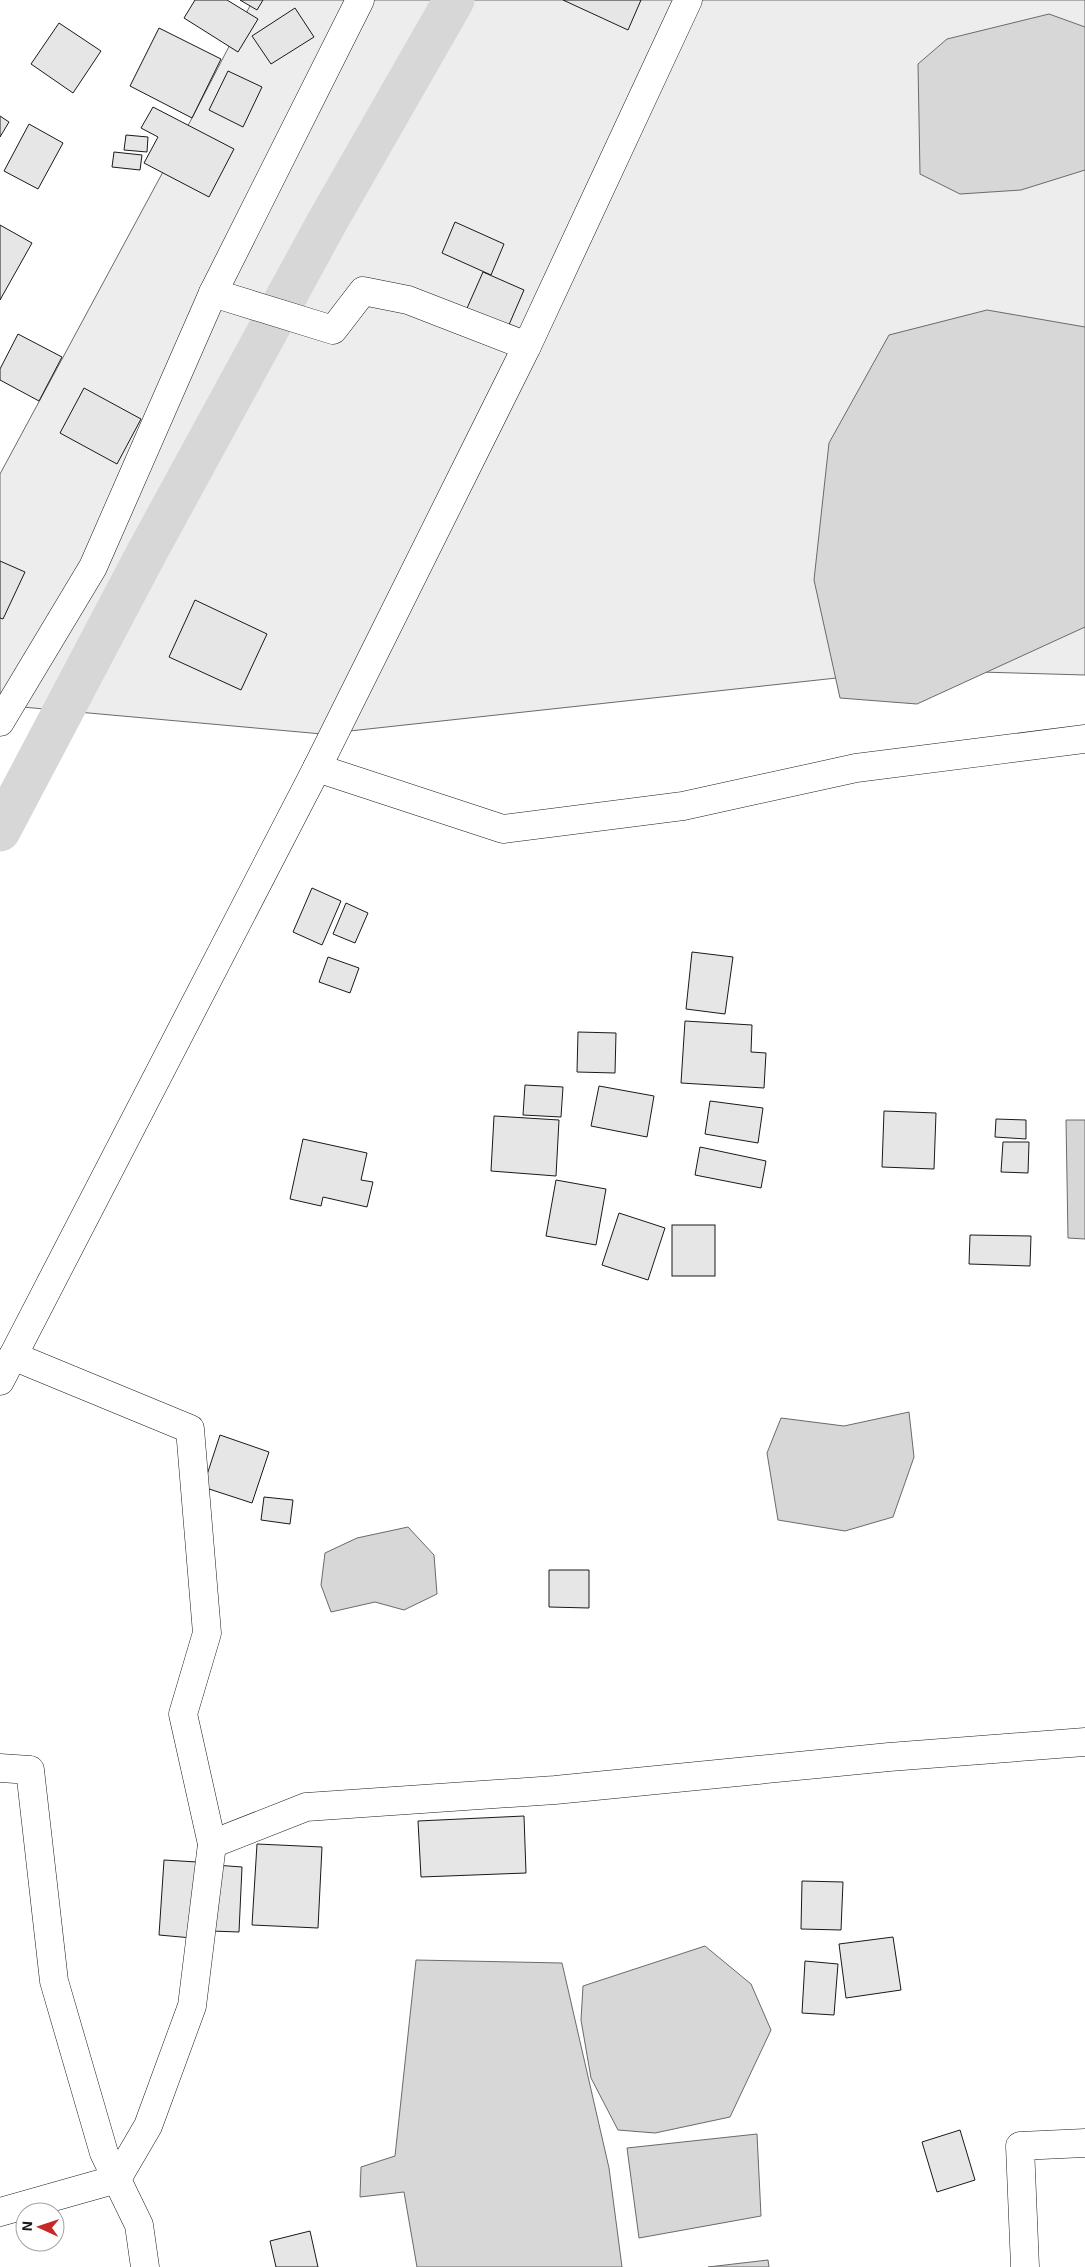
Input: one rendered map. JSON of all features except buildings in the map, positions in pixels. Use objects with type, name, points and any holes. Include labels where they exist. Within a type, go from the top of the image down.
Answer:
[{"type":"street","points":[[0,722],[93,567],[213,293],[360,0]]},
{"type":"street","points":[[0,1381],[317,768],[527,346],[688,0]]},
{"type":"street","points":[[213,293],[333,330],[363,291],[408,300],[527,346]]},
{"type":"street","points":[[317,768],[503,829],[683,806],[856,768],[1085,739]]},
{"type":"street","points":[[0,2212],[116,2179],[148,2126],[192,2006],[212,1844],[183,1714],[207,1633],[190,1429],[13,1356]]},
{"type":"street","points":[[212,1844],[306,1807],[555,1790],[889,1757],[1085,1742]]},
{"type":"street","points":[[0,1768],[30,1770],[54,1981],[104,2153],[139,2226],[145,2267]]},
{"type":"street","points":[[1025,2267],[1020,2146],[1085,2143]]},
{"type":"shaded area","points":[[253,0],[1085,0],[1085,675],[910,670],[322,734],[0,705],[0,474],[192,118]]},
{"type":"shaded area","points":[[1049,14],[1085,27],[1085,170],[1021,190],[960,194],[920,174],[918,64],[947,39]]},
{"type":"shaded area","points":[[987,310],[1085,327],[1085,627],[917,704],[840,698],[814,580],[829,443],[889,335]]},
{"type":"shaded area","points":[[1066,1120],[1085,1120],[1085,1239],[1068,1238]]},
{"type":"shaded area","points":[[909,1412],[914,1457],[893,1517],[845,1531],[778,1520],[767,1453],[781,1418],[844,1426]]},
{"type":"shaded area","points":[[408,1527],[434,1555],[437,1594],[404,1610],[375,1602],[331,1612],[321,1585],[325,1553],[357,1538]]},
{"type":"shaded area","points":[[705,1946],[751,1984],[771,2030],[730,2117],[655,2133],[618,2130],[591,2078],[581,2020],[583,1986]]},
{"type":"shaded area","points":[[416,1960],[562,1963],[609,2168],[622,2267],[417,2267],[404,2192],[360,2197],[361,2167],[395,2156]]},
{"type":"shaded area","points":[[757,2134],[761,2216],[639,2238],[627,2148]]},
{"type":"shaded area","points":[[768,2260],[769,2267],[708,2267]]},
{"type":"waterway","points":[[0,831],[146,554],[327,222],[454,0]]}]
